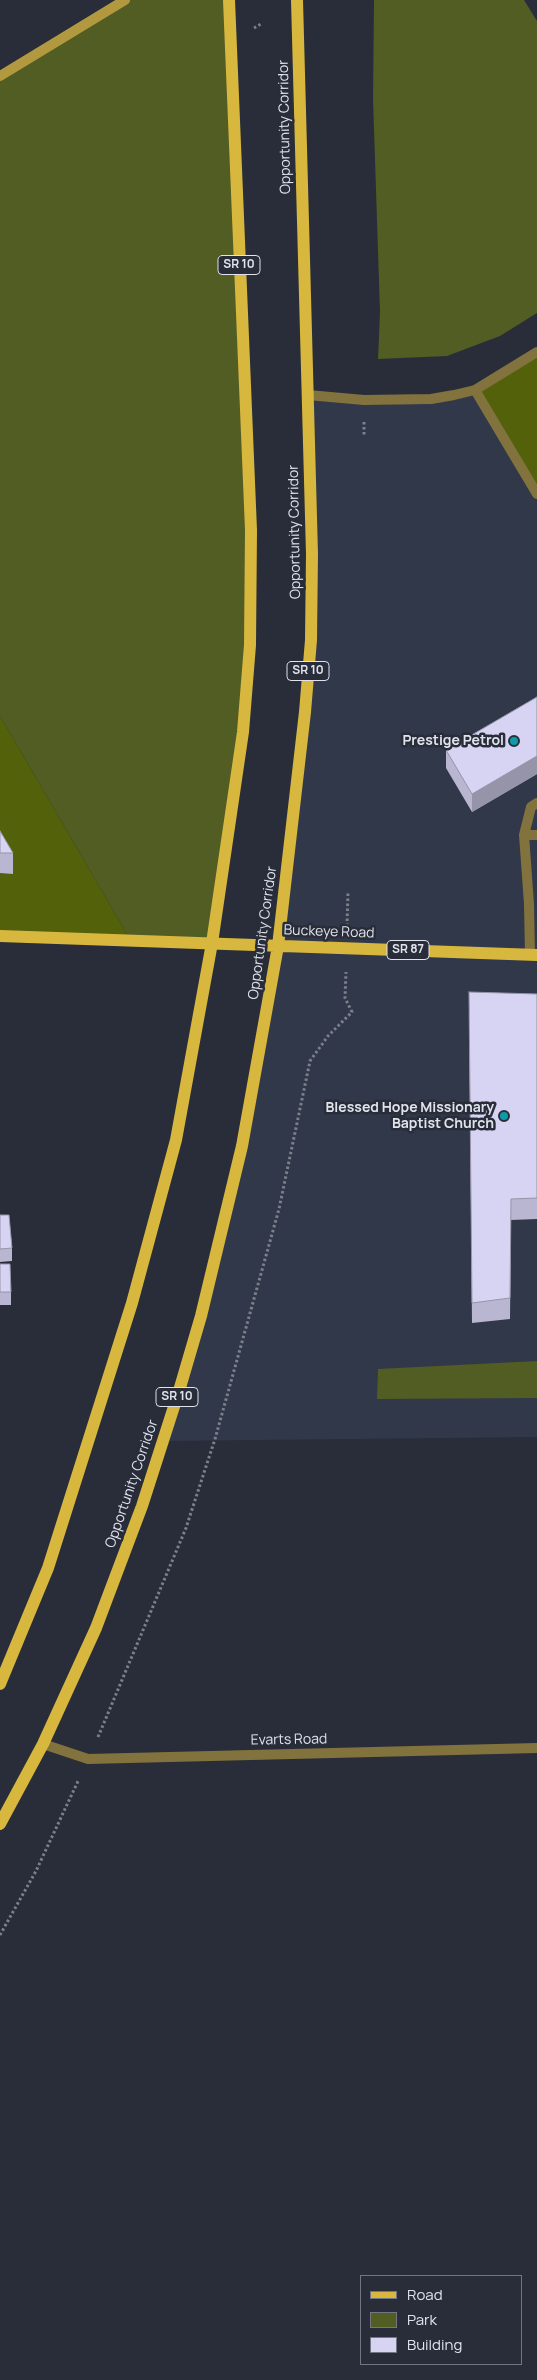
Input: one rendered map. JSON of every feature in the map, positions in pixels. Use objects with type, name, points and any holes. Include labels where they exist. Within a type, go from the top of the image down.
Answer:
[{"type":"main road","points":[[0,76],[126,0]]},
{"type":"main road","name":"SR 10","points":[[0,1684],[48,1568],[152,1236],[176,1140],[212,944],[243,732],[250,645],[250,530],[230,0]]},
{"type":"main road","name":"Opportunity Corridor","points":[[0,1824],[43,1744],[100,1619],[142,1506],[199,1325],[242,1146],[278,946],[306,712],[311,640],[312,554],[297,0]]},
{"type":"main road","name":"Buckeye Road","points":[[0,936],[534,955]]},
{"type":"street","points":[[308,395],[364,400],[431,399],[475,390],[537,352]]},
{"type":"street","points":[[475,390],[537,494]]},
{"type":"street","points":[[534,955],[532,884],[526,860],[524,835],[535,806]]},
{"type":"street","points":[[524,835],[537,835]]},
{"type":"street","points":[[526,860],[537,861]]},
{"type":"street","name":"Evarts Road","points":[[43,1744],[88,1759],[537,1748]]},
{"type":"path","points":[[111,1709],[186,1528],[215,1439],[279,1209],[310,1061],[328,1036],[352,1012],[345,998]]},
{"type":"path","points":[[0,1935],[36,1871],[68,1803]]},
{"type":"shaded area","points":[[475,390],[537,494],[537,1437],[163,1441],[179,1391],[261,1050],[305,712],[308,395],[364,400]]},
{"type":"green space","points":[[125,0],[229,0],[250,645],[212,943],[131,941],[0,716],[0,76]]},
{"type":"green space","points":[[374,0],[524,0],[537,21],[537,313],[500,336],[447,356],[378,359],[380,312],[373,99]]},
{"type":"green space","points":[[537,352],[537,494],[475,390]]},
{"type":"green space","points":[[0,716],[131,941],[0,936]]},
{"type":"green space","points":[[537,1361],[537,1398],[377,1399],[378,1369]]},
{"type":"building","name":"Prestige Petrol","points":[[537,697],[537,756],[472,794],[446,750]]},
{"type":"building","points":[[0,831],[13,853],[0,853]]},
{"type":"building","name":"Blessed Hope Missionary Baptist Church","points":[[469,992],[537,994],[537,1198],[511,1199],[510,1298],[472,1303]]},
{"type":"building","points":[[0,1215],[9,1215],[12,1248],[0,1249]]},
{"type":"building","points":[[0,1264],[10,1264],[11,1292],[0,1292]]},
{"type":"place","name":"Prestige Petrol","points":[[514,741]]},
{"type":"place","name":"Blessed Hope Missionary Baptist Church","points":[[504,1116]]}]
